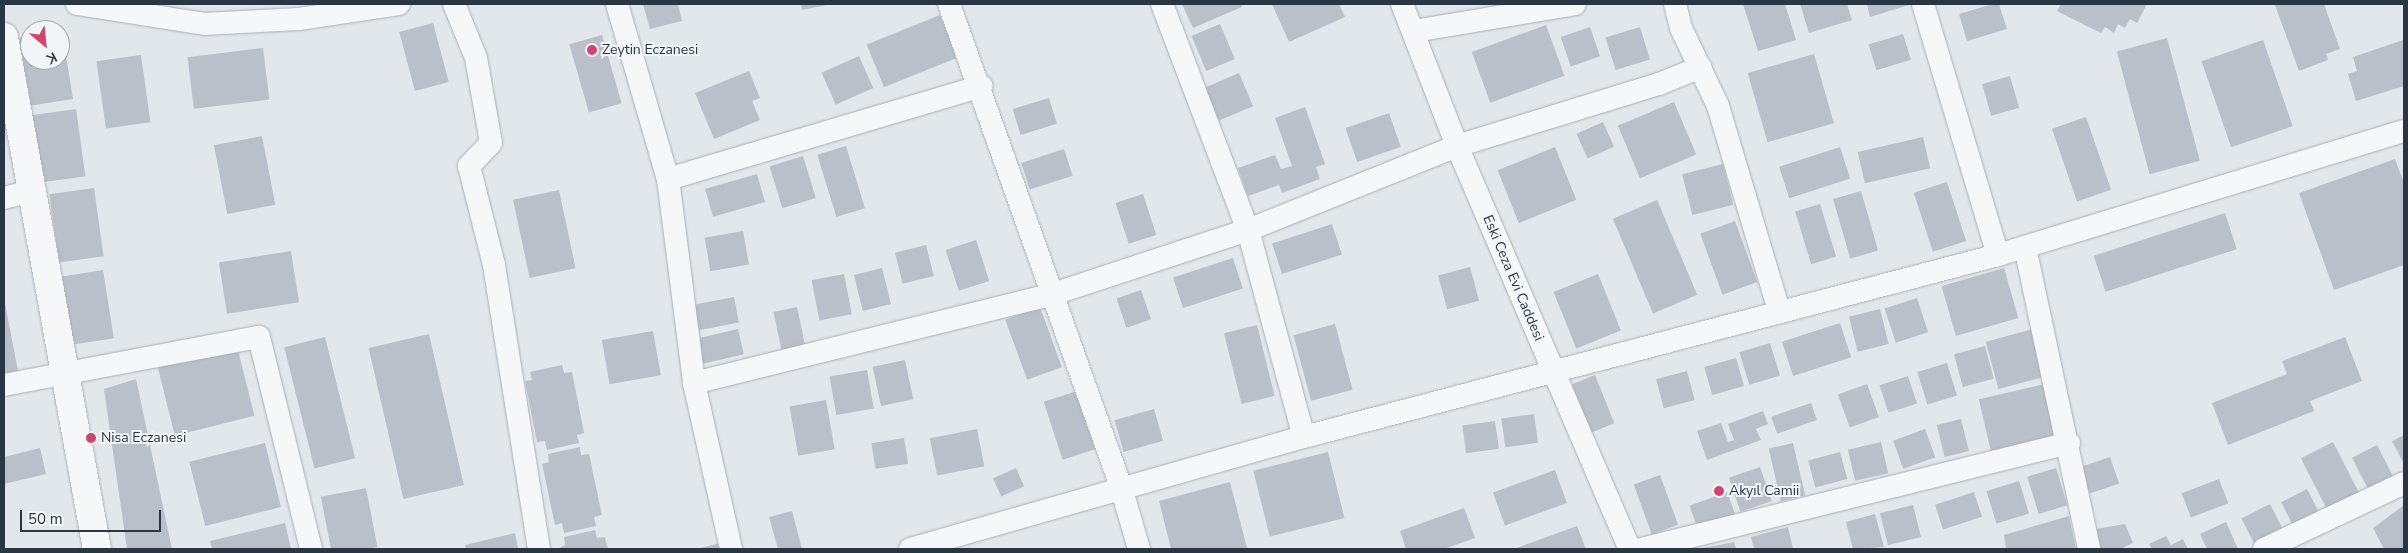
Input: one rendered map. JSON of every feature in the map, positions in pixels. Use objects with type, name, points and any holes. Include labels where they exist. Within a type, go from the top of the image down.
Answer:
[{"type":"street","points":[[77,4],[204,24],[299,19],[400,4]]},
{"type":"street","points":[[454,4],[476,58],[491,143],[469,166],[494,264],[539,549]]},
{"type":"street","points":[[617,4],[668,179],[694,383],[731,549]]},
{"type":"street","points":[[949,4],[981,86],[1121,487],[1139,549]]},
{"type":"street","points":[[1162,4],[1248,230],[1304,437]]},
{"type":"street","name":"Eski Ceza Evi Caddesi","points":[[1402,4],[1457,146],[1630,549]]},
{"type":"street","points":[[1414,31],[1575,4]]},
{"type":"street","points":[[1675,4],[1681,28],[1718,106],[1779,311]]},
{"type":"street","points":[[1922,4],[1998,255]]},
{"type":"street","points":[[4,37],[59,373],[84,549]]},
{"type":"street","points":[[694,383],[1053,294],[1248,230],[1457,146],[1659,84],[1701,67]]},
{"type":"street","points":[[668,179],[981,86]]},
{"type":"street","points":[[4,114],[11,196],[59,373],[97,549]]},
{"type":"street","points":[[910,549],[1121,487],[1304,437],[1554,374],[1779,311],[2025,248],[2404,131]]},
{"type":"street","points":[[2025,248],[2069,443],[2089,549]]},
{"type":"street","points":[[4,385],[59,373],[259,337],[311,549]]},
{"type":"street","points":[[1641,549],[2069,443]]},
{"type":"street","points":[[2264,549],[2404,483]]},
{"type":"building","points":[[643,4],[678,4],[682,21],[650,29]]},
{"type":"building","points":[[801,4],[827,4],[827,5],[802,10]]},
{"type":"building","points":[[1182,4],[1241,4],[1242,7],[1193,28]]},
{"type":"building","points":[[1272,4],[1339,4],[1345,17],[1289,42]]},
{"type":"building","points":[[1743,4],[1785,4],[1796,40],[1758,51]]},
{"type":"building","points":[[1800,4],[1847,4],[1852,20],[1809,33]]},
{"type":"building","points":[[1867,4],[1908,4],[1909,5],[1870,17]]},
{"type":"building","points":[[1999,4],[2007,29],[1967,41],[1959,14]]},
{"type":"building","points":[[2061,4],[2147,4],[2137,23],[2130,19],[2125,28],[2118,24],[2114,33],[2105,27],[2101,33],[2057,11]]},
{"type":"building","points":[[2324,4],[2340,49],[2326,54],[2328,60],[2299,71],[2275,5]]},
{"type":"building","points":[[940,15],[957,58],[884,87],[867,45]]},
{"type":"building","points":[[433,23],[449,82],[415,91],[399,32]]},
{"type":"building","points":[[1220,24],[1235,59],[1206,71],[1191,36]]},
{"type":"building","points":[[1546,25],[1564,76],[1490,103],[1472,52]]},
{"type":"building","points":[[1590,27],[1600,56],[1571,66],[1561,37]]},
{"type":"building","points":[[1640,27],[1650,60],[1616,70],[1606,38]]},
{"type":"building","points":[[1903,34],[1911,60],[1876,70],[1869,45]]},
{"type":"building","points":[[602,35],[622,103],[589,113],[569,44]]},
{"type":"building","points":[[2167,38],[2200,161],[2150,174],[2117,51]]},
{"type":"building","points":[[2263,40],[2293,126],[2231,147],[2202,61]]},
{"type":"building","points":[[2403,40],[2404,86],[2356,101],[2348,74],[2357,71],[2353,57]]},
{"type":"building","points":[[263,48],[269,100],[194,109],[188,57]]},
{"type":"building","points":[[1814,54],[1834,123],[1768,142],[1748,73]]},
{"type":"building","points":[[141,55],[150,122],[106,129],[96,61]]},
{"type":"building","points":[[859,56],[873,88],[836,105],[822,73]]},
{"type":"building","points":[[24,70],[68,70],[73,99],[29,106]]},
{"type":"building","points":[[749,71],[760,98],[752,101],[760,120],[714,139],[695,93]]},
{"type":"building","points":[[1239,73],[1253,106],[1219,121],[1205,87]]},
{"type":"building","points":[[2010,76],[2019,108],[1991,116],[1982,84]]},
{"type":"building","points":[[1049,98],[1057,124],[1021,135],[1013,109]]},
{"type":"building","points":[[1674,102],[1696,154],[1640,178],[1618,126]]},
{"type":"building","points":[[1305,107],[1325,164],[1316,167],[1320,179],[1282,193],[1279,185],[1248,196],[1238,168],[1275,155],[1281,169],[1292,166],[1275,118]]},
{"type":"building","points":[[76,109],[85,176],[41,183],[31,115]]},
{"type":"building","points":[[1389,113],[1401,147],[1357,162],[1346,128]]},
{"type":"building","points":[[2086,117],[2111,190],[2077,202],[2052,129]]},
{"type":"building","points":[[1603,122],[1614,147],[1587,158],[1577,134]]},
{"type":"building","points":[[262,136],[275,205],[227,214],[214,145]]},
{"type":"building","points":[[1923,137],[1930,168],[1865,183],[1858,152]]},
{"type":"building","points":[[846,146],[865,208],[836,217],[817,155]]},
{"type":"building","points":[[1555,147],[1576,200],[1519,223],[1498,170]]},
{"type":"building","points":[[1840,147],[1850,178],[1789,198],[1779,167]]},
{"type":"building","points":[[1064,149],[1073,176],[1030,190],[1021,163]]},
{"type":"building","points":[[803,156],[816,198],[782,208],[770,166]]},
{"type":"building","points":[[2395,159],[2404,183],[2404,265],[2334,290],[2299,193]]},
{"type":"building","points":[[1723,164],[1733,205],[1692,215],[1682,174]]},
{"type":"building","points":[[757,174],[765,202],[713,217],[705,189]]},
{"type":"building","points":[[1947,182],[1966,241],[1933,252],[1914,193]]},
{"type":"building","points":[[94,188],[104,256],[59,263],[49,194]]},
{"type":"building","points":[[559,190],[576,268],[530,278],[513,200]]},
{"type":"building","points":[[1861,191],[1878,251],[1850,259],[1833,199]]},
{"type":"building","points":[[1143,194],[1156,235],[1129,244],[1115,203]]},
{"type":"building","points":[[1657,200],[1697,295],[1653,314],[1613,219]]},
{"type":"building","points":[[1820,204],[1836,257],[1811,264],[1795,212]]},
{"type":"building","points":[[2225,213],[2237,249],[2105,292],[2094,256]]},
{"type":"building","points":[[1735,221],[1757,282],[1722,295],[1700,234]]},
{"type":"building","points":[[1332,224],[1342,254],[1282,274],[1272,243]]},
{"type":"building","points":[[743,231],[749,264],[710,271],[705,238]]},
{"type":"building","points":[[976,240],[989,281],[959,291],[946,250]]},
{"type":"building","points":[[926,245],[934,276],[903,284],[895,253]]},
{"type":"building","points":[[291,251],[299,302],[227,314],[219,262]]},
{"type":"building","points":[[1233,258],[1243,288],[1183,308],[1173,277]]},
{"type":"building","points":[[1470,267],[1479,301],[1447,309],[1438,276]]},
{"type":"building","points":[[882,268],[891,304],[863,311],[854,275]]},
{"type":"building","points":[[2004,268],[2018,318],[1956,336],[1942,286]]},
{"type":"building","points":[[103,270],[114,338],[70,345],[60,277]]},
{"type":"building","points":[[844,274],[852,314],[819,321],[812,280]]},
{"type":"building","points":[[1598,274],[1621,331],[1576,349],[1553,292]]},
{"type":"building","points":[[1141,290],[1151,319],[1127,328],[1116,298]]},
{"type":"building","points":[[734,297],[739,323],[695,331],[690,306]]},
{"type":"building","points":[[4,298],[18,371],[4,374]]},
{"type":"building","points":[[1917,298],[1928,332],[1896,343],[1885,309]]},
{"type":"building","points":[[797,307],[805,345],[782,350],[774,312]]},
{"type":"building","points":[[1040,307],[1062,367],[1027,380],[1005,320]]},
{"type":"building","points":[[1880,309],[1889,344],[1858,352],[1849,317]]},
{"type":"building","points":[[1840,323],[1851,357],[1793,376],[1782,342]]},
{"type":"building","points":[[1335,324],[1353,390],[1311,401],[1293,335]]},
{"type":"building","points":[[1257,325],[1275,396],[1242,404],[1224,333]]},
{"type":"building","points":[[2037,328],[2050,375],[1998,389],[1986,342]]},
{"type":"building","points":[[738,329],[744,354],[701,364],[695,339]]},
{"type":"building","points":[[653,331],[661,375],[610,384],[602,340]]},
{"type":"building","points":[[429,334],[464,485],[403,499],[369,348]]},
{"type":"building","points":[[325,337],[355,458],[314,468],[284,347]]},
{"type":"building","points":[[2345,337],[2362,381],[2310,401],[2314,411],[2228,445],[2212,403],[2287,374],[2282,361]]},
{"type":"building","points":[[1770,343],[1780,376],[1749,385],[1739,352]]},
{"type":"building","points":[[237,346],[254,416],[175,436],[157,366]]},
{"type":"building","points":[[1985,346],[1994,379],[1963,387],[1954,354]]},
{"type":"building","points":[[1736,358],[1744,386],[1712,395],[1704,367]]},
{"type":"building","points":[[905,360],[913,399],[881,406],[873,367]]},
{"type":"building","points":[[1947,363],[1957,396],[1927,405],[1917,372]]},
{"type":"building","points":[[562,365],[564,373],[572,372],[584,433],[577,435],[579,443],[547,450],[545,441],[537,442],[525,381],[532,380],[530,372]]},
{"type":"building","points":[[867,370],[874,408],[836,415],[830,377]]},
{"type":"building","points":[[1687,371],[1695,400],[1664,408],[1656,379]]},
{"type":"building","points":[[1595,375],[1614,423],[1587,434],[1567,386]]},
{"type":"building","points":[[1908,376],[1917,404],[1888,413],[1879,385]]},
{"type":"building","points":[[136,379],[172,549],[127,549],[104,389]]},
{"type":"building","points":[[2049,383],[2061,435],[1991,451],[1979,399]]},
{"type":"building","points":[[1867,384],[1879,417],[1850,427],[1838,395]]},
{"type":"building","points":[[1077,391],[1096,449],[1063,460],[1044,402]]},
{"type":"building","points":[[826,400],[835,449],[798,456],[790,406]]},
{"type":"building","points":[[1811,403],[1817,420],[1777,434],[1771,417]]},
{"type":"building","points":[[1154,409],[1163,441],[1124,452],[1115,420]]},
{"type":"building","points":[[1763,411],[1768,424],[1756,429],[1761,440],[1707,460],[1697,431],[1721,423],[1728,442],[1734,440],[1728,424]]},
{"type":"building","points":[[1534,414],[1538,443],[1505,447],[1501,419]]},
{"type":"building","points":[[1961,419],[1969,451],[1945,457],[1937,425]]},
{"type":"building","points":[[1495,421],[1499,449],[1466,453],[1462,426]]},
{"type":"building","points":[[977,429],[984,466],[937,475],[930,438]]},
{"type":"building","points":[[1925,429],[1935,457],[1903,469],[1893,441]]},
{"type":"building","points":[[2404,435],[2404,464],[2392,441]]},
{"type":"building","points":[[904,438],[908,464],[875,469],[871,443]]},
{"type":"building","points":[[1881,442],[1888,473],[1855,481],[1848,450]]},
{"type":"building","points":[[2333,442],[2364,503],[2332,519],[2301,458]]},
{"type":"building","points":[[265,443],[281,507],[205,526],[189,462]]},
{"type":"building","points":[[1793,443],[1805,496],[1781,501],[1769,449]]},
{"type":"building","points":[[2377,445],[2395,480],[2370,492],[2352,458]]},
{"type":"building","points":[[580,447],[581,455],[589,454],[602,515],[594,517],[596,526],[564,533],[562,523],[555,525],[542,464],[549,462],[548,454]]},
{"type":"building","points":[[40,448],[46,474],[4,484],[4,457]]},
{"type":"building","points":[[1328,452],[1344,518],[1270,537],[1253,471]]},
{"type":"building","points":[[1840,452],[1847,479],[1815,488],[1808,461]]},
{"type":"building","points":[[2110,457],[2119,483],[2090,494],[2081,467]]},
{"type":"building","points":[[1760,467],[1772,501],[1741,512],[1729,478]]},
{"type":"building","points":[[1016,468],[1024,486],[1001,496],[993,478]]},
{"type":"building","points":[[2056,468],[2067,505],[2039,514],[2027,477]]},
{"type":"building","points":[[1555,470],[1567,503],[1505,525],[1493,493]]},
{"type":"building","points":[[1660,475],[1678,525],[1652,534],[1634,485]]},
{"type":"building","points":[[2219,479],[2228,503],[2191,518],[2182,493]]},
{"type":"building","points":[[2019,481],[2029,514],[1996,523],[1986,491]]},
{"type":"building","points":[[1230,482],[1247,548],[1171,549],[1159,501]]},
{"type":"building","points":[[366,488],[377,547],[367,549],[331,549],[321,497]]},
{"type":"building","points":[[2307,489],[2321,517],[2295,530],[2281,502]]},
{"type":"building","points":[[1727,492],[1736,517],[1699,531],[1689,506]]},
{"type":"building","points":[[1974,492],[1982,517],[1943,529],[1935,505]]},
{"type":"building","points":[[2270,504],[2286,535],[2257,549],[2241,519]]},
{"type":"building","points":[[1913,505],[1921,537],[1888,545],[1880,513]]},
{"type":"building","points":[[2404,505],[2404,549],[2384,549],[2373,528]]},
{"type":"building","points":[[1464,508],[1475,538],[1444,549],[1406,549],[1400,531]]},
{"type":"building","points":[[792,511],[802,549],[778,549],[769,517]]},
{"type":"building","points":[[1875,514],[1884,547],[1853,549],[1846,522]]},
{"type":"building","points":[[2069,516],[2076,549],[2006,549],[2004,535]]},
{"type":"building","points":[[2226,522],[2238,549],[2207,549],[2200,534]]},
{"type":"building","points":[[285,523],[291,549],[212,549],[210,541]]},
{"type":"building","points":[[2125,524],[2133,543],[2120,549],[2101,549],[2096,529]]},
{"type":"building","points":[[1577,526],[1586,549],[1514,549]]},
{"type":"building","points":[[1788,527],[1793,549],[1754,549],[1751,537]]},
{"type":"building","points":[[595,530],[597,538],[605,537],[608,549],[558,549],[565,545],[564,537]]},
{"type":"building","points":[[515,533],[518,549],[466,549],[465,545]]},
{"type":"building","points":[[2166,536],[2171,545],[2183,539],[2188,549],[2152,549],[2149,544]]},
{"type":"building","points":[[724,542],[726,549],[697,549]]},
{"type":"building","points":[[1734,542],[1736,549],[1703,549],[1703,548]]},
{"type":"place","name":"Zeytin Eczanesi","points":[[592,50]]},
{"type":"place","name":"Nisa Eczanesi","points":[[91,438]]},
{"type":"place","name":"Akyıl Camii","points":[[1719,491]]}]
